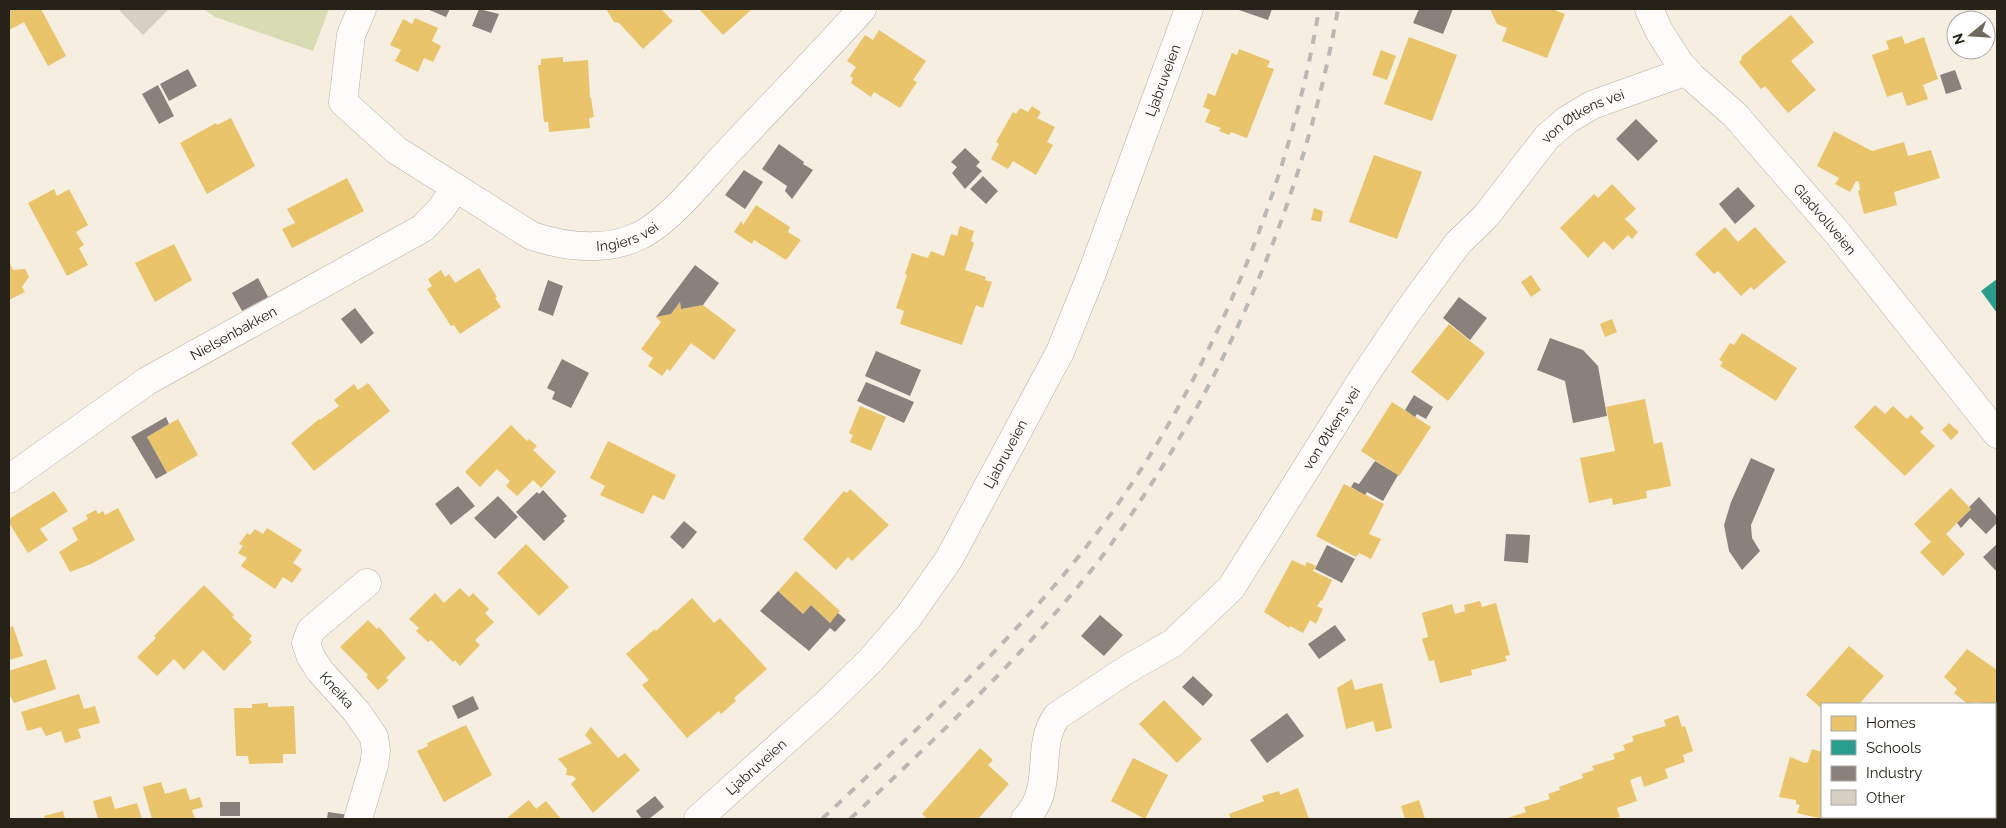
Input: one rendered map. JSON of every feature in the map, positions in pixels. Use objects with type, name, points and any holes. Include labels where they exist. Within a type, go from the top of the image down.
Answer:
[{"type":"street","name":"Ingiers vei","points":[[362,9],[351,35],[343,102],[396,150],[532,236],[557,244],[586,247],[612,244],[639,236],[653,227],[686,196],[862,9]]},
{"type":"street","name":"Ljabruveien","points":[[698,819],[825,705],[871,660],[909,616],[949,559],[1060,352],[1095,265],[1189,9]]},
{"type":"street","name":"Gladvollveien","points":[[1649,9],[1660,32],[1687,71],[1735,115],[1839,235],[1997,434]]},
{"type":"street","name":"von Øtkens vei","points":[[1025,819],[1034,810],[1044,786],[1050,725],[1057,716],[1126,670],[1172,643],[1200,619],[1231,588],[1363,378],[1406,314],[1458,243],[1486,216],[1547,137],[1567,120],[1592,105],[1687,71]]},
{"type":"street","name":"Nielsenbakken","points":[[9,479],[147,381],[423,228],[441,209],[455,189]]},
{"type":"street","name":"Kneika","points":[[358,819],[366,786],[374,765],[376,751],[374,736],[356,711],[320,672],[310,657],[306,644],[311,630],[368,583]]},
{"type":"green space","points":[[203,9],[329,9],[313,51],[215,17]]},
{"type":"building: Homes","points":[[9,9],[41,9],[66,56],[48,66],[24,22],[9,30]]},
{"type":"building: Homes","points":[[606,9],[661,9],[673,21],[643,49],[619,23],[614,22]]},
{"type":"building: Homes","points":[[699,9],[752,9],[723,35]]},
{"type":"building: Homes","points":[[1490,9],[1552,9],[1565,14],[1547,58],[1502,41],[1507,28],[1497,24]]},
{"type":"building: Homes","points":[[1791,15],[1814,42],[1791,61],[1816,90],[1788,113],[1765,86],[1761,89],[1739,62],[1742,59],[1741,57]]},
{"type":"building: Homes","points":[[415,18],[438,28],[432,41],[441,46],[433,62],[424,58],[418,72],[395,61],[401,50],[390,45],[403,19],[412,24]]},
{"type":"building: Homes","points":[[879,30],[926,61],[913,80],[917,82],[900,108],[874,92],[871,97],[851,83],[853,78],[850,76],[856,67],[847,61],[865,35],[873,40]]},
{"type":"building: Homes","points":[[1902,36],[1905,44],[1924,37],[1938,79],[1923,85],[1928,99],[1907,106],[1902,92],[1887,97],[1872,55],[1889,49],[1886,41]]},
{"type":"building: Homes","points":[[1409,37],[1457,55],[1432,121],[1384,104]]},
{"type":"building: Homes","points":[[1239,49],[1270,61],[1267,67],[1274,69],[1247,138],[1231,132],[1229,135],[1219,131],[1221,128],[1205,122],[1210,110],[1203,107],[1208,93],[1215,96],[1232,53],[1237,55]]},
{"type":"building: Homes","points":[[1381,50],[1396,56],[1387,80],[1372,75]]},
{"type":"building: Homes","points":[[563,57],[563,62],[588,60],[590,98],[594,117],[589,118],[590,128],[549,132],[548,122],[544,122],[538,65],[541,65],[541,59]]},
{"type":"building: Homes","points":[[1032,106],[1041,112],[1037,118],[1055,127],[1047,142],[1053,145],[1036,175],[1013,161],[1008,169],[991,159],[999,144],[996,142],[1013,112],[1016,114],[1020,108],[1028,112]]},
{"type":"building: Homes","points":[[231,118],[255,166],[207,194],[180,143],[216,123],[217,125]]},
{"type":"building: Homes","points":[[1834,131],[1872,151],[1904,142],[1908,156],[1931,150],[1940,178],[1894,192],[1897,205],[1864,214],[1858,191],[1860,190],[1859,182],[1856,181],[1850,192],[1835,184],[1839,178],[1817,166]]},
{"type":"building: Homes","points":[[1374,155],[1422,172],[1397,239],[1349,222]]},
{"type":"building: Homes","points":[[347,178],[364,211],[292,248],[282,229],[295,223],[287,209]]},
{"type":"building: Homes","points":[[1612,184],[1636,209],[1625,219],[1638,232],[1632,239],[1628,235],[1613,250],[1604,241],[1588,258],[1560,228],[1594,194],[1598,198]]},
{"type":"building: Homes","points":[[54,189],[57,196],[69,189],[88,225],[76,232],[84,245],[79,248],[88,265],[67,276],[28,203]]},
{"type":"building: Homes","points":[[756,205],[790,227],[788,232],[801,240],[786,260],[754,240],[752,244],[734,232],[741,221],[743,225]]},
{"type":"building: Homes","points":[[1314,208],[1323,211],[1321,222],[1311,220]]},
{"type":"building: Homes","points":[[960,226],[974,231],[971,241],[974,243],[965,270],[986,277],[985,280],[992,282],[983,308],[976,305],[962,345],[900,324],[904,311],[896,308],[912,253],[928,258],[931,251],[944,256],[951,234],[957,236]]},
{"type":"building: Homes","points":[[1725,227],[1738,242],[1755,227],[1786,262],[1754,290],[1751,287],[1741,296],[1718,271],[1714,274],[1695,254]]},
{"type":"building: Homes","points":[[174,244],[192,280],[155,302],[135,263]]},
{"type":"building: Homes","points":[[9,262],[13,270],[25,269],[29,277],[22,287],[25,292],[9,300]]},
{"type":"building: Homes","points":[[479,268],[501,307],[460,334],[454,325],[451,326],[427,289],[432,286],[428,279],[441,270],[445,277],[449,274],[455,283]]},
{"type":"building: Homes","points":[[1531,275],[1541,290],[1531,297],[1521,282]]},
{"type":"building: Homes","points":[[680,302],[681,309],[703,305],[736,330],[714,360],[691,343],[670,371],[667,369],[662,376],[648,366],[653,358],[641,349],[661,322],[656,317],[671,314]]},
{"type":"building: Homes","points":[[1612,319],[1617,332],[1605,337],[1600,324]]},
{"type":"building: Homes","points":[[1449,324],[1485,353],[1448,401],[1411,372]]},
{"type":"building: Homes","points":[[1742,333],[1797,368],[1776,401],[1720,366],[1723,362],[1719,360],[1730,343],[1734,345]]},
{"type":"building: Homes","points":[[368,383],[390,411],[314,471],[291,443],[319,419],[339,406],[334,400],[354,384],[358,390]]},
{"type":"building: Homes","points":[[1645,399],[1654,444],[1662,442],[1671,486],[1646,491],[1647,498],[1613,505],[1612,498],[1589,503],[1580,458],[1615,451],[1606,407]]},
{"type":"building: Homes","points":[[1392,402],[1431,427],[1399,476],[1361,451]]},
{"type":"building: Homes","points":[[1875,405],[1885,414],[1893,406],[1907,419],[1911,415],[1924,428],[1920,432],[1935,446],[1905,476],[1854,427]]},
{"type":"building: Homes","points":[[860,406],[886,417],[871,451],[850,442],[853,435],[849,433]]},
{"type":"building: Homes","points":[[178,419],[198,455],[167,473],[147,437]]},
{"type":"building: Homes","points":[[1949,423],[1959,432],[1951,440],[1942,430]]},
{"type":"building: Homes","points":[[511,425],[527,441],[529,439],[537,446],[533,450],[556,472],[541,488],[533,480],[517,496],[506,486],[510,481],[497,469],[480,487],[465,472]]},
{"type":"building: Homes","points":[[608,441],[676,475],[664,500],[653,495],[643,514],[600,495],[605,486],[590,478]]},
{"type":"building: Homes","points":[[1344,484],[1384,504],[1369,534],[1381,539],[1371,559],[1359,553],[1356,557],[1316,536]]},
{"type":"building: Homes","points":[[1951,488],[1971,509],[1946,534],[1965,554],[1943,576],[1920,552],[1931,542],[1914,524]]},
{"type":"building: Homes","points":[[850,489],[889,525],[852,561],[848,557],[836,570],[803,539],[844,491],[847,493]]},
{"type":"building: Homes","points":[[54,491],[68,511],[40,529],[48,540],[28,553],[9,523],[9,519]]},
{"type":"building: Homes","points":[[118,508],[135,540],[91,564],[70,572],[59,552],[78,540],[72,528],[88,519],[86,515],[96,510],[98,514],[103,511],[105,515]]},
{"type":"building: Homes","points":[[267,528],[302,550],[293,563],[302,569],[292,583],[283,577],[275,589],[241,566],[247,558],[238,553],[243,546],[239,544],[247,533],[250,535],[255,529],[263,534]]},
{"type":"building: Homes","points":[[526,544],[569,587],[539,616],[497,573]]},
{"type":"building: Homes","points":[[1292,560],[1305,566],[1307,562],[1316,566],[1313,571],[1332,580],[1322,601],[1317,606],[1323,609],[1316,624],[1310,620],[1303,633],[1290,626],[1289,628],[1264,612]]},
{"type":"building: Homes","points":[[796,571],[840,611],[830,623],[811,605],[803,614],[778,591]]},
{"type":"building: Homes","points":[[204,585],[234,615],[232,617],[252,636],[249,639],[252,642],[224,671],[203,650],[184,670],[174,659],[157,676],[137,657],[156,638],[154,636]]},
{"type":"building: Homes","points":[[460,588],[469,597],[473,593],[489,609],[485,613],[494,622],[475,640],[480,645],[460,666],[455,660],[453,662],[431,640],[428,642],[416,631],[419,628],[409,619],[435,593],[444,603]]},
{"type":"building: Homes","points":[[692,598],[714,623],[720,618],[767,669],[734,698],[736,701],[721,714],[719,711],[687,738],[642,685],[649,680],[626,654],[655,629],[656,631]]},
{"type":"building: Homes","points":[[1480,601],[1482,607],[1496,603],[1510,655],[1505,656],[1507,661],[1471,670],[1472,675],[1440,683],[1434,660],[1429,661],[1422,639],[1428,637],[1422,613],[1452,604],[1455,614],[1465,611],[1464,605]]},
{"type":"building: Homes","points":[[368,620],[377,629],[379,627],[406,658],[386,678],[389,680],[378,690],[366,677],[368,675],[340,647]]},
{"type":"building: Homes","points":[[13,626],[23,656],[9,660],[9,628]]},
{"type":"building: Homes","points":[[1849,646],[1884,676],[1860,703],[1821,703],[1821,708],[1806,695]]},
{"type":"building: Homes","points":[[1967,649],[1997,670],[1997,701],[1996,703],[1967,703],[1954,693],[1957,689],[1944,677]]},
{"type":"building: Homes","points":[[46,659],[56,689],[14,703],[9,694],[9,671]]},
{"type":"building: Homes","points":[[1352,679],[1355,690],[1382,683],[1392,728],[1376,732],[1373,721],[1346,729],[1337,688]]},
{"type":"building: Homes","points":[[79,694],[84,709],[95,706],[100,723],[78,729],[81,738],[65,743],[61,731],[46,736],[41,727],[27,731],[21,712]]},
{"type":"building: Homes","points":[[1164,700],[1202,739],[1177,763],[1139,724]]},
{"type":"building: Homes","points":[[268,703],[268,707],[294,706],[296,754],[283,754],[283,763],[249,764],[248,756],[236,756],[234,708],[252,708],[252,704]]},
{"type":"building: Homes","points":[[1678,715],[1682,727],[1685,726],[1693,751],[1683,755],[1685,762],[1665,769],[1668,778],[1644,787],[1641,776],[1630,780],[1637,801],[1617,808],[1620,817],[1613,819],[1505,819],[1526,812],[1524,807],[1550,799],[1548,794],[1560,790],[1559,787],[1583,778],[1582,774],[1594,770],[1592,766],[1615,759],[1613,754],[1625,750],[1623,745],[1634,741],[1632,736],[1666,726],[1664,720]]},
{"type":"building: Homes","points":[[466,725],[492,775],[444,802],[417,751],[428,746],[427,743]]},
{"type":"building: Homes","points":[[591,727],[618,758],[625,753],[640,770],[593,813],[571,784],[576,779],[573,776],[566,775],[567,769],[558,759],[592,743],[585,735]]},
{"type":"building: Homes","points":[[980,748],[993,760],[988,765],[1009,784],[978,819],[927,819],[922,814]]},
{"type":"building: Homes","points":[[1812,749],[1821,752],[1821,818],[1823,819],[1797,813],[1800,805],[1796,804],[1796,800],[1779,797],[1790,757],[1805,763],[1808,762]]},
{"type":"building: Homes","points":[[1133,758],[1168,775],[1145,819],[1111,801]]},
{"type":"building: Homes","points":[[161,782],[165,794],[186,788],[190,800],[200,797],[203,807],[192,810],[195,819],[152,819],[143,787]]},
{"type":"building: Homes","points":[[1298,788],[1309,819],[1231,819],[1229,814],[1264,801],[1262,796],[1279,791],[1280,795]]},
{"type":"building: Homes","points":[[111,796],[115,809],[137,803],[142,819],[98,819],[93,801]]},
{"type":"building: Homes","points":[[529,800],[536,809],[546,801],[561,819],[506,819]]},
{"type":"building: Homes","points":[[1419,800],[1425,819],[1405,819],[1401,806]]},
{"type":"building: Homes","points":[[63,811],[65,819],[45,819],[44,816]]},
{"type":"building: Schools","points":[[1997,279],[1997,313],[1981,291]]},
{"type":"building: Industry","points":[[427,9],[450,9],[446,17]]},
{"type":"building: Industry","points":[[479,9],[499,14],[491,33],[472,26]]},
{"type":"building: Industry","points":[[1236,9],[1272,9],[1268,20]]},
{"type":"building: Industry","points":[[1419,9],[1453,9],[1443,34],[1413,23]]},
{"type":"building: Industry","points":[[188,69],[197,86],[169,101],[160,84]]},
{"type":"building: Industry","points":[[1955,70],[1962,89],[1946,94],[1940,75]]},
{"type":"building: Industry","points":[[158,85],[174,116],[159,124],[142,94]]},
{"type":"building: Industry","points":[[1636,119],[1658,141],[1638,161],[1616,139]]},
{"type":"building: Industry","points":[[779,144],[813,170],[792,199],[785,191],[787,186],[762,169]]},
{"type":"building: Industry","points":[[965,148],[980,162],[976,166],[982,171],[965,189],[952,173],[957,167],[951,162]]},
{"type":"building: Industry","points":[[744,170],[763,182],[745,209],[725,195]]},
{"type":"building: Industry","points":[[983,176],[998,191],[986,204],[970,189]]},
{"type":"building: Industry","points":[[1738,187],[1755,206],[1735,224],[1719,204]]},
{"type":"building: Industry","points":[[695,265],[719,283],[703,305],[681,309],[680,302],[671,314],[656,317]]},
{"type":"building: Industry","points":[[258,278],[268,297],[242,311],[232,293]]},
{"type":"building: Industry","points":[[548,280],[563,286],[553,316],[538,310]]},
{"type":"building: Industry","points":[[1459,297],[1487,318],[1470,340],[1443,318]]},
{"type":"building: Industry","points":[[355,308],[374,333],[361,344],[341,319]]},
{"type":"building: Industry","points":[[1550,338],[1583,350],[1598,366],[1607,416],[1573,423],[1565,381],[1537,370]]},
{"type":"building: Industry","points":[[876,351],[921,370],[910,396],[865,376]]},
{"type":"building: Industry","points":[[562,359],[589,373],[571,408],[552,399],[555,392],[547,388]]},
{"type":"building: Industry","points":[[866,382],[914,402],[904,423],[857,401]]},
{"type":"building: Industry","points":[[1414,395],[1433,407],[1426,419],[1417,414],[1415,417],[1405,410]]},
{"type":"building: Industry","points":[[166,417],[169,424],[147,437],[167,473],[156,479],[131,437]]},
{"type":"building: Industry","points":[[1751,458],[1775,469],[1751,525],[1752,538],[1760,551],[1742,570],[1729,551],[1724,525],[1731,502]]},
{"type":"building: Industry","points":[[1375,461],[1398,475],[1383,501],[1367,492],[1365,495],[1351,487],[1354,482],[1359,484]]},
{"type":"building: Industry","points":[[458,486],[475,506],[451,525],[435,504]]},
{"type":"building: Industry","points":[[543,490],[567,516],[563,519],[565,521],[544,541],[516,512],[537,492],[539,494]]},
{"type":"building: Industry","points":[[498,496],[518,517],[495,539],[474,518]]},
{"type":"building: Industry","points":[[1979,497],[1997,517],[1997,523],[1986,534],[1970,518],[1961,528],[1957,523],[1971,509],[1969,507]]},
{"type":"building: Industry","points":[[684,521],[697,532],[683,549],[670,537]]},
{"type":"building: Industry","points":[[1506,534],[1530,535],[1528,563],[1504,561]]},
{"type":"building: Industry","points":[[1997,544],[1997,572],[1983,557]]},
{"type":"building: Industry","points":[[1327,545],[1355,559],[1342,583],[1315,569]]},
{"type":"building: Industry","points":[[778,591],[803,614],[811,605],[830,623],[838,613],[846,620],[835,632],[830,628],[809,651],[760,611]]},
{"type":"building: Industry","points":[[1100,615],[1123,635],[1104,656],[1081,636]]},
{"type":"building: Industry","points":[[1335,625],[1346,640],[1319,659],[1308,644]]},
{"type":"building: Industry","points":[[1193,676],[1213,695],[1203,706],[1182,687]]},
{"type":"building: Industry","points":[[473,696],[479,709],[458,719],[452,706]]},
{"type":"building: Industry","points":[[1287,713],[1304,736],[1267,763],[1250,740]]},
{"type":"building: Industry","points":[[655,796],[664,807],[649,819],[642,819],[636,811]]},
{"type":"building: Industry","points":[[220,802],[240,802],[240,816],[220,816]]},
{"type":"building: Industry","points":[[328,812],[349,815],[348,819],[327,819]]},
{"type":"building: Other","points":[[122,9],[169,9],[143,35],[120,11]]},
{"type":"railway","points":[[822,819],[953,694],[1046,596],[1119,502],[1160,438],[1198,371],[1231,300],[1260,228],[1285,155],[1305,81],[1319,9]]},
{"type":"railway","points":[[850,819],[944,730],[1034,637],[1099,560],[1159,472],[1191,418],[1220,363],[1247,307],[1271,249],[1310,131],[1326,70],[1338,9]]}]
